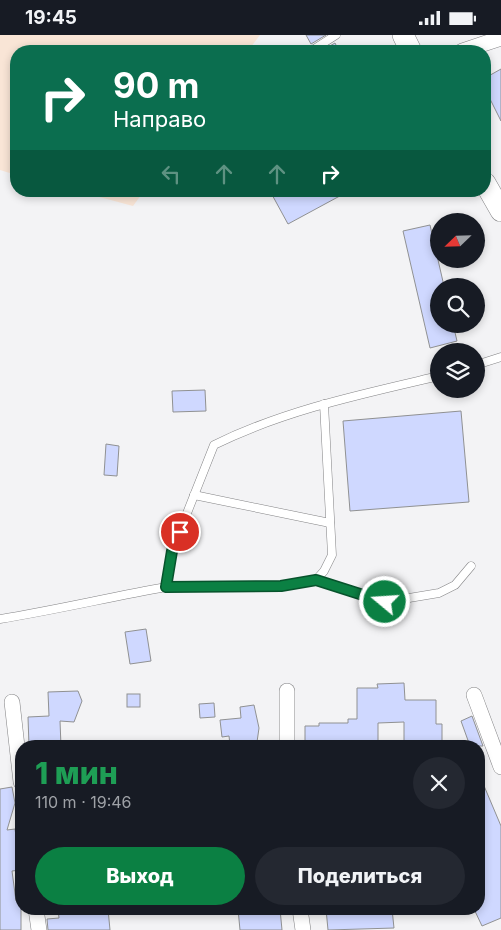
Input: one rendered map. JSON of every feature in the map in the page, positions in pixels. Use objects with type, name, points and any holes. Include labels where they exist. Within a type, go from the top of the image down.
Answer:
[{"type":"street","points":[[480,45],[501,38]]},
{"type":"street","points":[[287,691],[287,740]]},
{"type":"street","points":[[474,695],[501,767]]},
{"type":"street","points":[[12,702],[16,740]]},
{"type":"street","points":[[37,915],[39,930]]},
{"type":"street","points":[[301,915],[303,930]]},
{"type":"lane","points":[[320,45],[336,35]]},
{"type":"lane","points":[[485,362],[501,357]]},
{"type":"lane","points":[[166,587],[172,551],[214,445],[243,431],[324,404],[430,377]]},
{"type":"lane","points":[[316,580],[332,555],[324,404]]},
{"type":"lane","points":[[194,495],[330,523]]},
{"type":"lane","points":[[0,619],[50,611],[87,601],[166,587],[281,586],[316,580],[385,602],[438,593],[455,585],[471,566]]},
{"type":"shaded area","points":[[0,35],[260,35],[252,45],[10,45],[10,173],[0,170]]},
{"type":"shaded area","points":[[99,197],[140,197],[133,206]]},
{"type":"building","points":[[306,35],[326,35],[311,44]]},
{"type":"building","points":[[501,69],[501,121],[491,101],[491,75]]},
{"type":"building","points":[[273,197],[338,197],[288,224]]},
{"type":"building","points":[[430,225],[430,268],[440,268],[442,278],[430,278],[430,333],[455,333],[457,341],[430,343],[430,348],[403,231]]},
{"type":"building","points":[[205,390],[206,411],[173,412],[172,391]]},
{"type":"building","points":[[461,411],[469,502],[350,511],[343,421]]},
{"type":"building","points":[[106,444],[119,446],[117,476],[104,475]]},
{"type":"building","points":[[146,629],[151,661],[130,664],[125,632]]},
{"type":"building","points":[[404,683],[405,700],[436,700],[436,724],[442,724],[442,740],[404,740],[404,722],[378,723],[378,740],[305,740],[305,726],[319,726],[319,723],[348,723],[348,719],[357,719],[357,688],[378,688],[377,684]]},
{"type":"building","points":[[78,691],[82,701],[74,722],[60,721],[61,740],[29,740],[28,717],[49,716],[48,692]]},
{"type":"building","points":[[127,694],[140,694],[140,707],[127,707]]},
{"type":"building","points":[[214,703],[215,717],[200,718],[199,704]]},
{"type":"building","points":[[254,705],[259,728],[257,740],[229,740],[229,736],[222,737],[220,720],[241,718],[240,707]]},
{"type":"building","points":[[472,716],[481,740],[468,740],[461,721]]},
{"type":"building","points":[[12,787],[15,803],[7,830],[15,829],[15,871],[12,871],[15,915],[21,915],[21,930],[0,930],[0,789]]},
{"type":"building","points":[[485,788],[501,826],[501,918],[482,926],[477,915],[485,915]]},
{"type":"building","points":[[59,915],[109,915],[110,930],[48,930],[47,919],[59,918]]},
{"type":"building","points":[[239,915],[281,915],[282,930],[240,930]]},
{"type":"building","points":[[327,915],[393,915],[394,928],[328,930]]},
{"type":"route","points":[[180,532],[172,551],[166,587],[281,586],[316,580],[385,602]]}]
